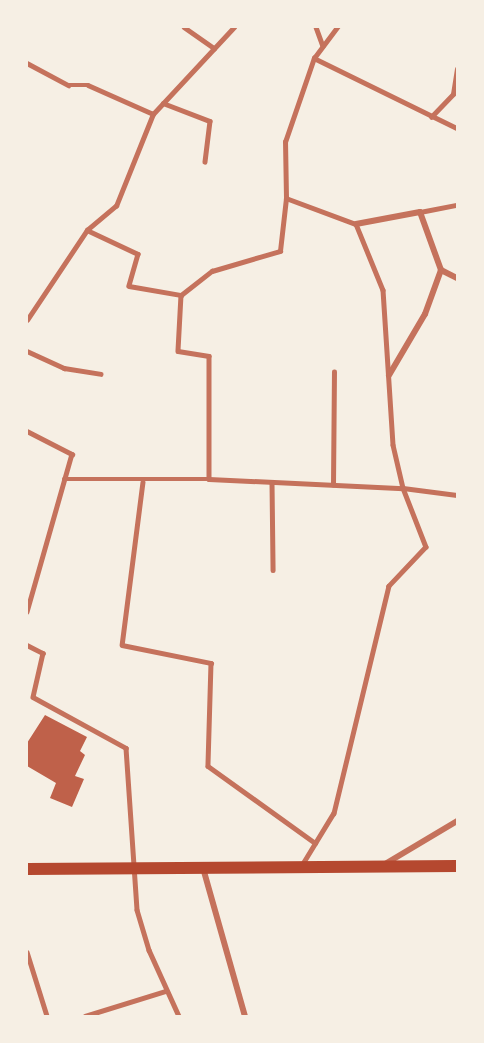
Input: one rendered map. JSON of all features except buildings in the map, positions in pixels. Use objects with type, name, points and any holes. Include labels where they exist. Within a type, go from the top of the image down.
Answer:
[{"type":"main road","points":[[27,869],[457,866]]},
{"type":"street","points":[[356,224],[420,212],[441,270],[425,314],[389,375]]},
{"type":"street","points":[[441,270],[457,278]]},
{"type":"street","points":[[382,866],[457,821]]},
{"type":"street","points":[[203,867],[245,1016]]},
{"type":"lane","points":[[184,27],[214,48]]},
{"type":"lane","points":[[27,320],[87,230],[116,206],[153,114],[234,27]]},
{"type":"lane","points":[[316,27],[323,46]]},
{"type":"lane","points":[[87,230],[138,254],[129,286],[181,295],[212,271],[280,251],[286,198],[285,142],[314,58],[337,27]]},
{"type":"lane","points":[[314,58],[457,128]]},
{"type":"lane","points":[[27,63],[68,85],[88,85],[153,114]]},
{"type":"lane","points":[[431,117],[453,94],[457,69]]},
{"type":"lane","points":[[163,103],[210,121],[205,162]]},
{"type":"lane","points":[[286,198],[356,224],[383,291],[393,445],[403,489],[426,547],[389,586],[334,813],[301,867]]},
{"type":"lane","points":[[420,212],[457,205]]},
{"type":"lane","points":[[181,295],[178,351],[209,356],[209,479]]},
{"type":"lane","points":[[27,351],[64,368],[101,374]]},
{"type":"lane","points":[[333,485],[334,372]]},
{"type":"lane","points":[[27,431],[72,454],[27,612]]},
{"type":"lane","points":[[64,479],[143,482],[209,479],[403,489],[457,495]]},
{"type":"lane","points":[[143,482],[122,645],[212,663],[208,766],[315,843]]},
{"type":"lane","points":[[272,482],[273,570]]},
{"type":"lane","points":[[27,645],[43,653],[33,698],[126,748],[132,868],[137,910],[166,991],[179,1016]]},
{"type":"lane","points":[[27,952],[47,1016]]},
{"type":"lane","points":[[85,1016],[166,991]]}]
